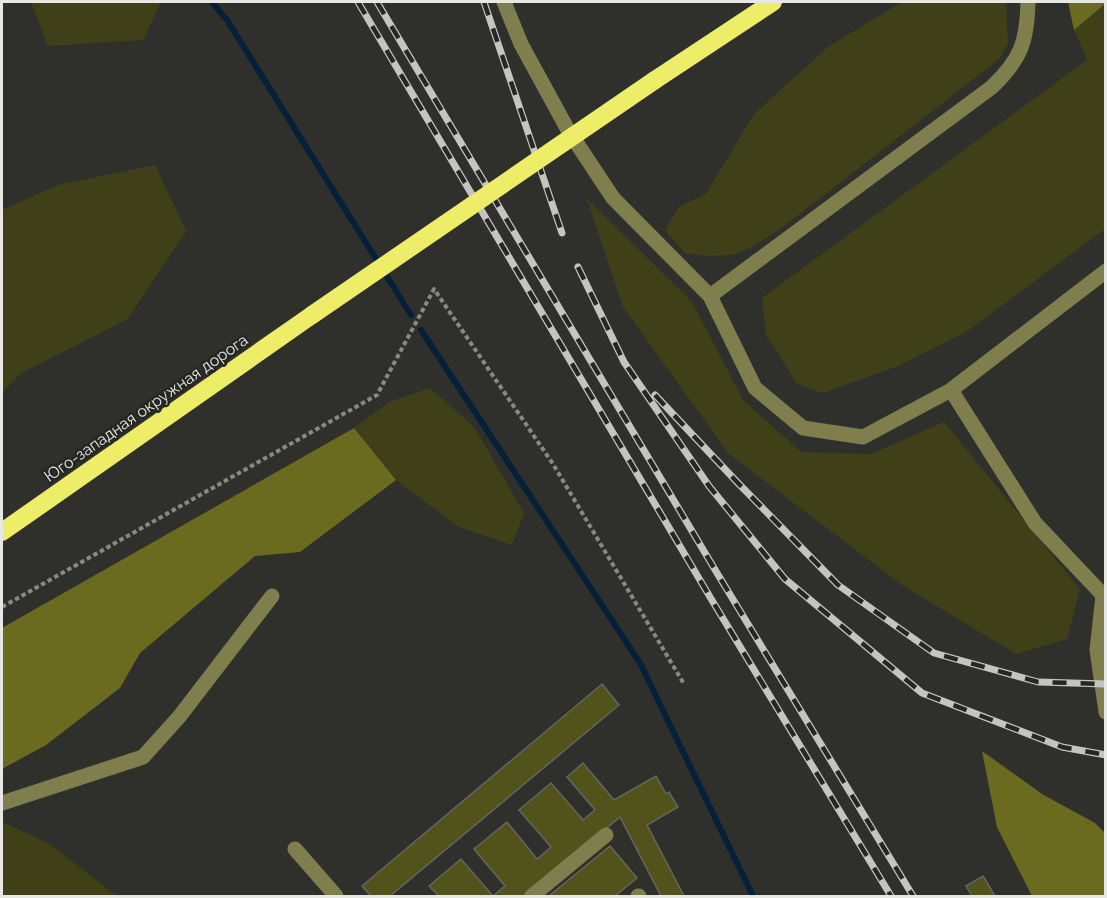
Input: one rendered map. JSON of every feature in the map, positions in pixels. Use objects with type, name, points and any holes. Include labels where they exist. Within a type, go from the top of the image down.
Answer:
[{"type":"highway","name":"Юго-западная окружная дорога","points":[[2,532],[312,315],[772,2]]},
{"type":"street","points":[[504,2],[521,44],[563,120],[613,198],[710,296],[755,388],[803,428],[863,437],[951,390],[1106,271]]},
{"type":"street","points":[[710,296],[992,87],[1006,73],[1022,49],[1027,25],[1028,2]]},
{"type":"street","points":[[951,390],[1035,523],[1104,595],[1097,650],[1106,712]]},
{"type":"street","points":[[2,803],[143,757],[179,717],[272,596]]},
{"type":"street","points":[[532,897],[606,835]]},
{"type":"street","points":[[295,849],[336,897]]},
{"type":"path","points":[[2,607],[377,395],[434,289],[553,464],[684,684]]},
{"type":"shaded area","points":[[31,2],[161,2],[143,40],[48,46]]},
{"type":"shaded area","points":[[902,2],[1006,2],[1008,44],[999,59],[989,67],[783,227],[754,246],[732,255],[707,256],[685,253],[665,230],[679,207],[706,194],[754,114],[828,47]]},
{"type":"shaded area","points":[[1068,2],[1105,2],[1105,4],[1074,30]]},
{"type":"shaded area","points":[[1105,4],[1105,229],[966,332],[898,366],[823,393],[797,384],[766,335],[762,298],[1087,60],[1074,30]]},
{"type":"shaded area","points":[[155,165],[186,231],[128,319],[21,373],[2,393],[2,210],[58,185]]},
{"type":"shaded area","points":[[587,199],[692,302],[743,400],[801,452],[871,454],[944,422],[1080,589],[1067,639],[1016,654],[902,585],[729,454],[623,307]]},
{"type":"shaded area","points":[[430,388],[474,427],[524,513],[512,545],[459,527],[396,480],[354,428],[389,402]]},
{"type":"shaded area","points":[[354,428],[396,480],[300,552],[255,556],[140,653],[120,688],[46,745],[2,769],[2,628]]},
{"type":"shaded area","points":[[982,751],[1042,794],[1095,823],[1105,833],[1105,896],[1032,896],[997,827]]},
{"type":"shaded area","points":[[2,822],[48,843],[117,896],[2,896]]},
{"type":"building","points":[[602,684],[619,705],[390,896],[371,896],[362,886]]},
{"type":"building","points":[[583,763],[614,800],[656,776],[666,794],[669,792],[678,807],[647,825],[684,896],[661,896],[620,817],[526,896],[493,896],[505,886],[474,849],[507,822],[537,859],[551,847],[519,810],[551,783],[583,820],[595,810],[567,777]]},
{"type":"building","points":[[610,846],[637,878],[615,896],[549,896]]},
{"type":"building","points":[[461,859],[493,896],[439,896],[429,886]]},
{"type":"building","points":[[983,876],[995,896],[972,896],[966,886]]},
{"type":"waterway","points":[[212,2],[227,20],[411,315]]},
{"type":"waterway","points":[[421,330],[640,663],[753,896]]},
{"type":"railway","points":[[358,2],[710,597],[891,896]]},
{"type":"railway","points":[[377,2],[717,573],[913,896]]},
{"type":"railway","points":[[484,2],[562,233]]},
{"type":"railway","points":[[578,267],[624,362],[709,486],[785,579],[922,693],[1062,747],[1106,755]]},
{"type":"railway","points":[[655,395],[838,585],[934,653],[1038,682],[1106,684]]}]
